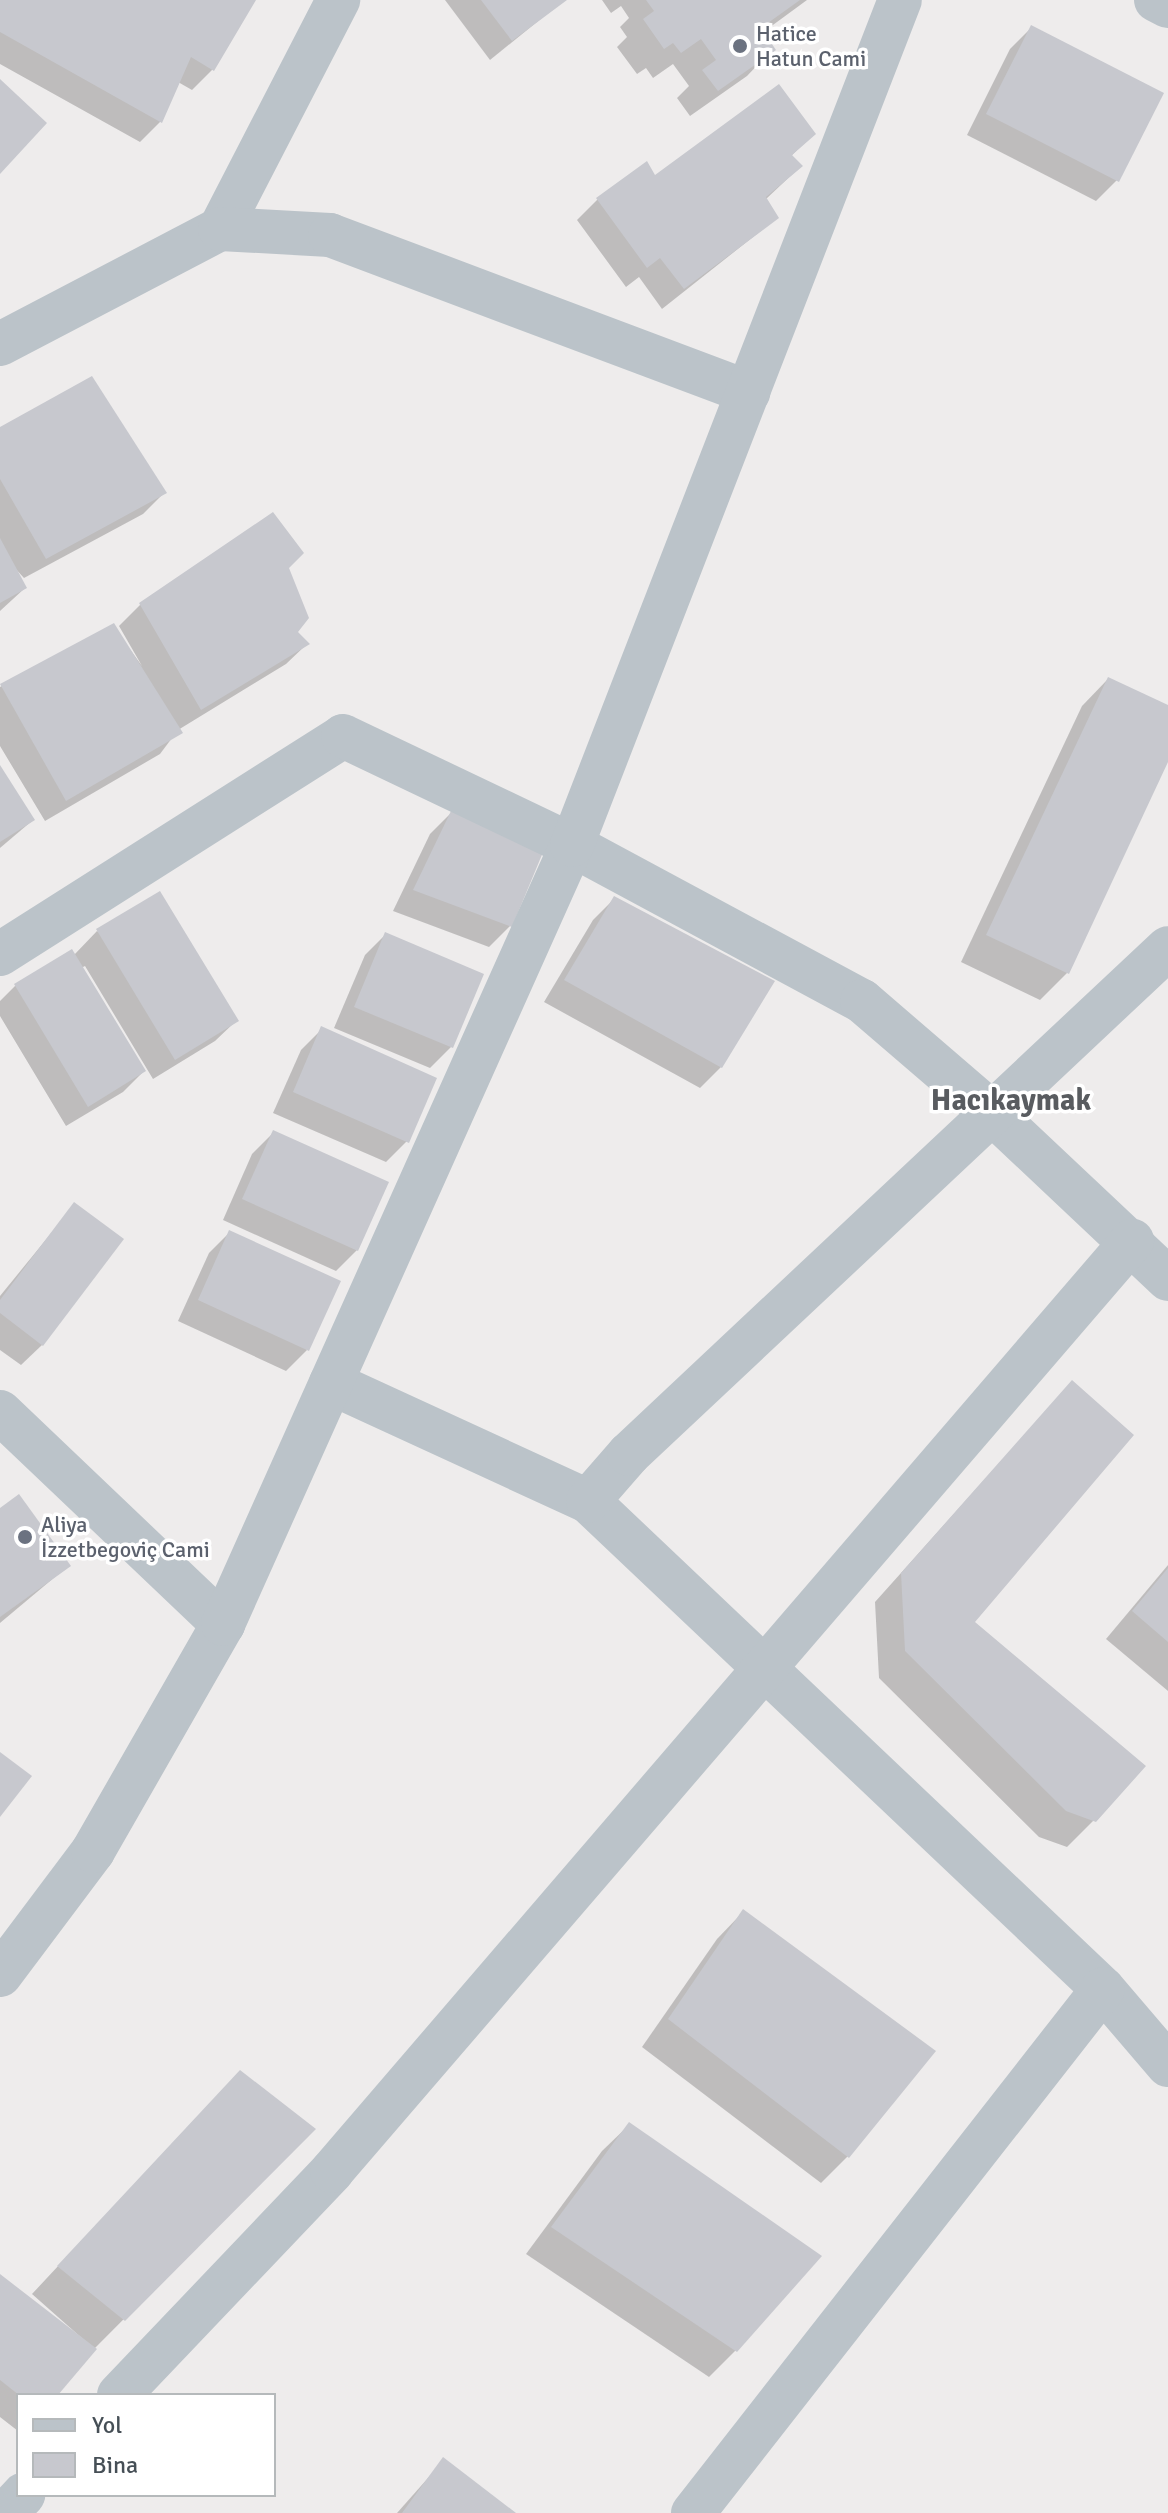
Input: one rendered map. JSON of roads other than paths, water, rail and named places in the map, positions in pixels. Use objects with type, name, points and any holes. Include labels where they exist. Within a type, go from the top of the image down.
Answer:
[{"type":"street","points":[[220,229],[338,0]]},
{"type":"street","points":[[0,1975],[93,1851],[223,1624],[572,845],[900,0]]},
{"type":"street","points":[[1156,0],[1168,6]]},
{"type":"street","points":[[0,344],[220,229],[330,235],[748,392]]},
{"type":"street","points":[[0,954],[343,736],[572,845],[862,1001],[992,1113],[1132,1241],[1168,1279]]},
{"type":"street","points":[[588,1501],[629,1454],[1168,948]]},
{"type":"street","points":[[121,2393],[332,2171],[1132,1241]]},
{"type":"street","points":[[331,1383],[588,1501],[765,1671],[887,1780],[1103,1989],[1168,2065]]},
{"type":"street","points":[[0,1412],[223,1624]]},
{"type":"street","points":[[693,2513],[1103,1989]]},
{"type":"place","name":"Hatice Hatun Cami","points":[[740,46]]},
{"type":"place","name":"Aliya İzzetbegoviç Cami","points":[[25,1537]]},
{"type":"district","name":"Hacıkaymak","points":[[1011,1101]]}]
